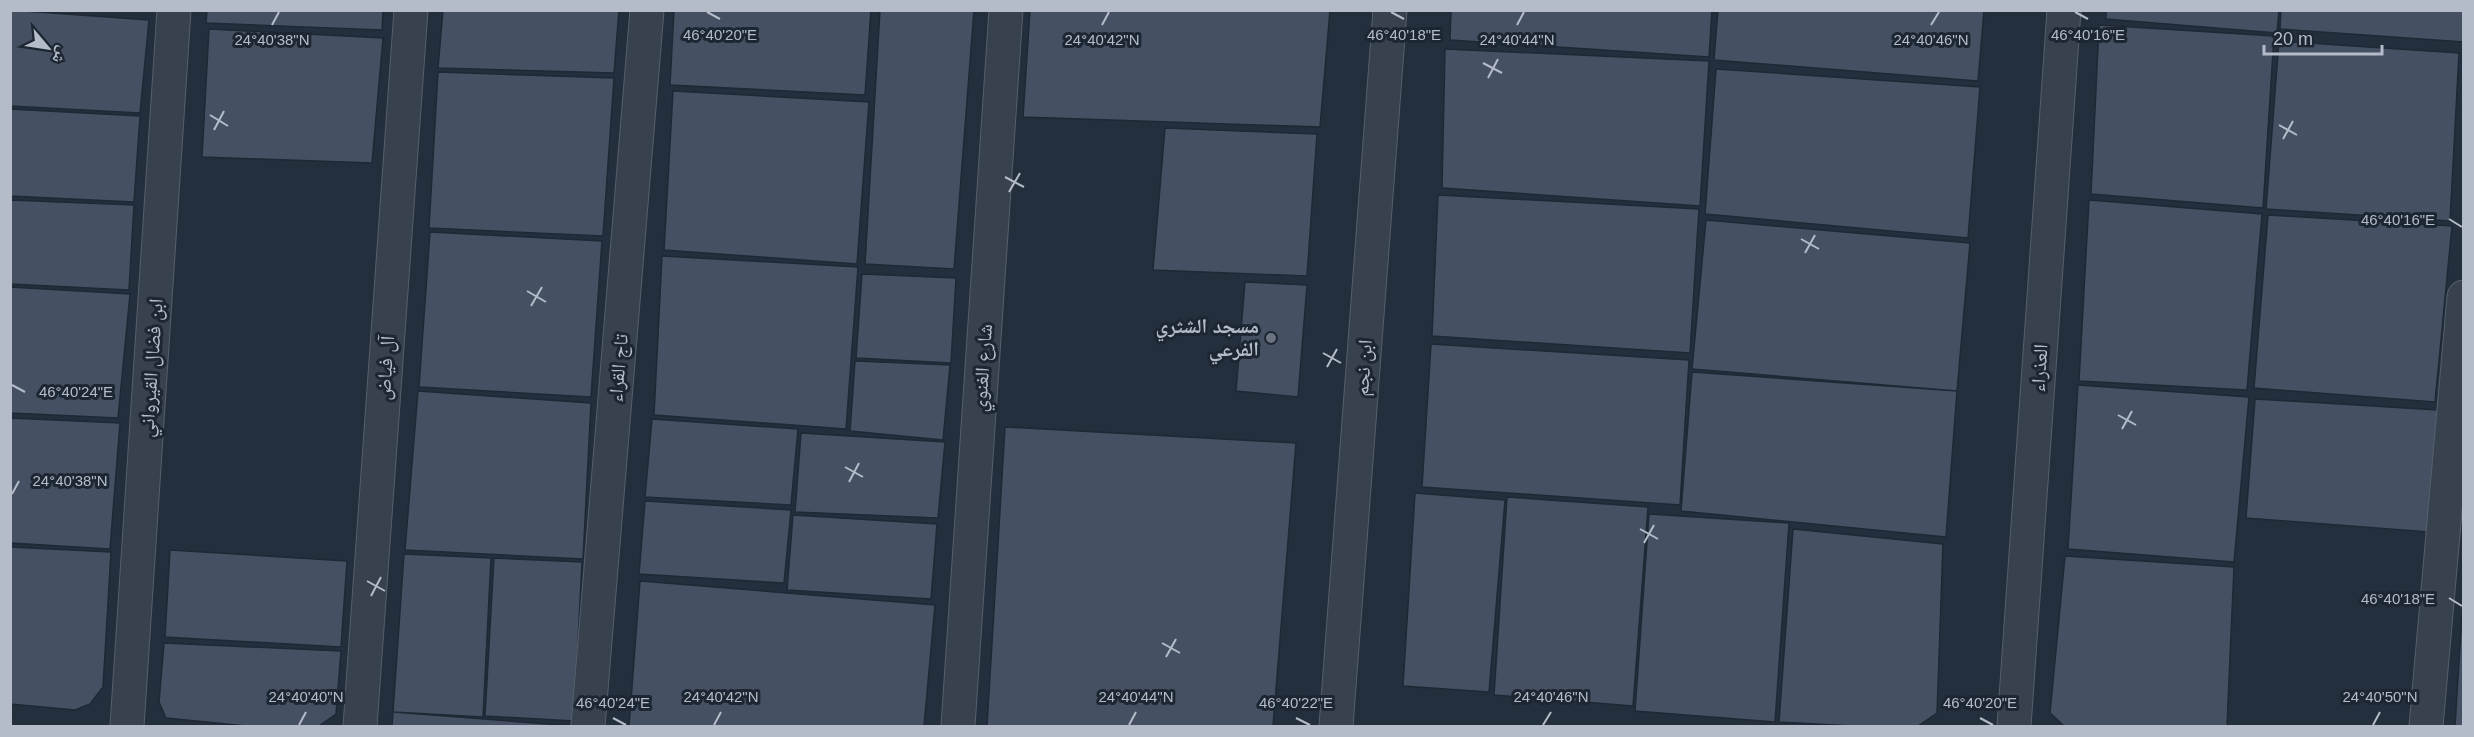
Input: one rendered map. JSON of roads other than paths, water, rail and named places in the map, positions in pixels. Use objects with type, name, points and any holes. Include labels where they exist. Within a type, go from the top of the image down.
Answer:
[{"type":"street","name":"ابن فضال القيرواني","points":[[127,726],[174,10]]},
{"type":"street","name":"آل فياض","points":[[360,726],[411,10]]},
{"type":"street","name":"تاج القراء","points":[[588,726],[647,10]]},
{"type":"street","name":"شارع الغنوي","points":[[958,726],[1006,10]]},
{"type":"street","name":"ابن نجم","points":[[1336,726],[1390,10]]},
{"type":"street","name":"العذراء","points":[[2014,726],[2064,10]]},
{"type":"street","points":[[2426,726],[2463,297]]},
{"type":"place","name":"مسجد الشثري الفرعي","points":[[1271,338]]}]
